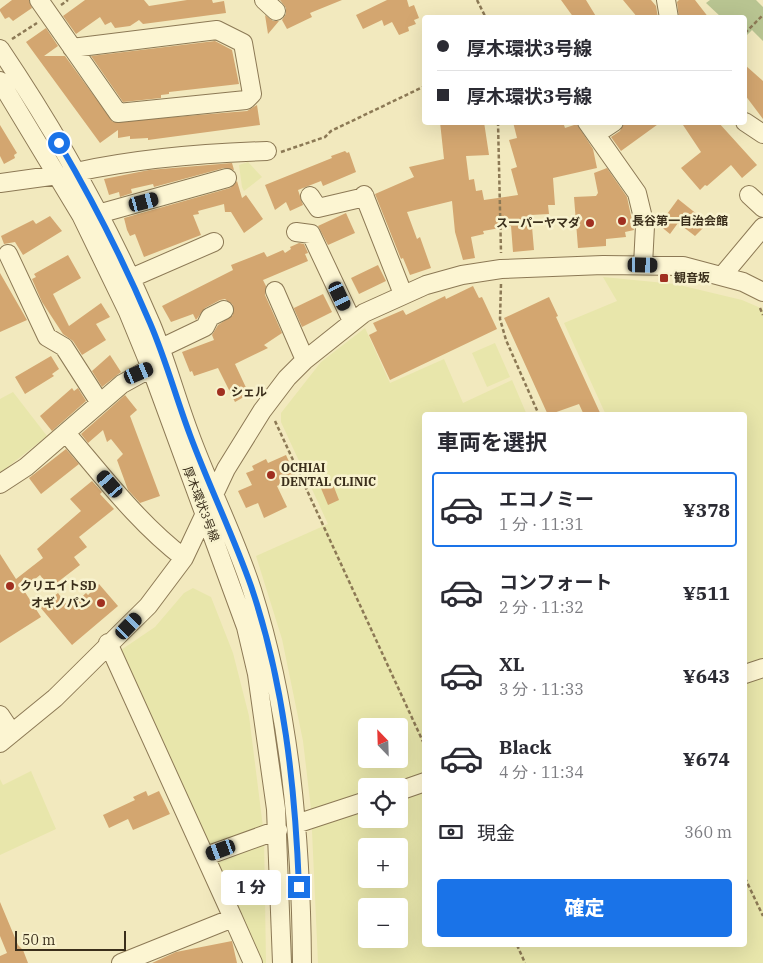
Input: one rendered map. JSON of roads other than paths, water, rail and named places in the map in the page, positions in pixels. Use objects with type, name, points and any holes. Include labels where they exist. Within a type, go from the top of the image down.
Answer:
[{"type":"street","points":[[46,11],[72,48],[118,113],[246,100],[252,94],[243,43],[217,30],[72,48]]},
{"type":"street","name":"厚木環状3号線","points":[[5,44],[98,214],[151,324],[190,435],[251,586],[276,680],[286,738],[296,824],[302,963]]},
{"type":"street","name":"厚木環状3号線","points":[[0,81],[58,175],[128,312],[151,368],[246,627],[262,707],[278,830],[282,963]]},
{"type":"street","points":[[747,123],[763,134]]},
{"type":"street","points":[[591,128],[637,193],[645,226],[643,265]]},
{"type":"street","points":[[76,172],[128,160],[267,151]]},
{"type":"street","points":[[0,183],[58,175]]},
{"type":"street","points":[[98,214],[178,198],[202,185],[226,178]]},
{"type":"street","points":[[310,196],[318,208],[364,196],[402,294]]},
{"type":"street","points":[[749,196],[763,208]]},
{"type":"street","points":[[722,276],[763,227]]},
{"type":"street","points":[[296,232],[311,234],[352,321]]},
{"type":"street","points":[[129,279],[214,242]]},
{"type":"street","points":[[6,262],[47,337],[47,343],[64,347],[100,403]]},
{"type":"street","points":[[0,715],[6,738],[55,698],[108,643],[148,606],[184,558],[233,455],[262,411],[287,378],[305,360],[352,321],[402,294],[462,275],[488,270],[603,265],[683,266],[722,276],[763,292]]},
{"type":"street","points":[[275,299],[305,360]]},
{"type":"street","points":[[159,349],[205,327],[210,317],[224,310]]},
{"type":"street","points":[[0,484],[26,467],[122,384],[151,368]]},
{"type":"street","points":[[66,433],[132,510],[162,540],[184,558]]},
{"type":"street","points":[[108,643],[253,963]]},
{"type":"street","points":[[747,673],[763,668]]},
{"type":"street","points":[[408,788],[422,783]]},
{"type":"street","points":[[296,824],[358,804]]},
{"type":"street","points":[[206,856],[278,830]]},
{"type":"street","points":[[121,963],[233,918]]},
{"type":"place","name":"長谷第一自治会館","points":[[622,221]]},
{"type":"place","name":"スーパーヤマダ","points":[[590,223]]},
{"type":"place","name":"観音坂","points":[[664,278]]},
{"type":"place","name":"シェル","points":[[221,392]]},
{"type":"place","name":"OCHIAI DENTAL CLINIC","points":[[271,475]]},
{"type":"place","name":"クリエイトSD","points":[[10,586]]},
{"type":"place","name":"オギノパン","points":[[101,603]]}]
